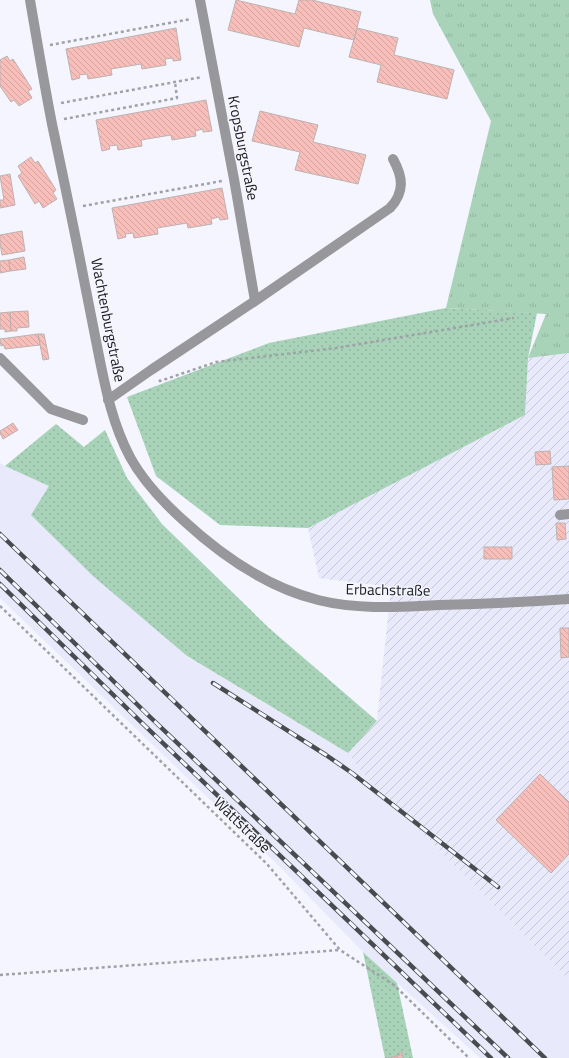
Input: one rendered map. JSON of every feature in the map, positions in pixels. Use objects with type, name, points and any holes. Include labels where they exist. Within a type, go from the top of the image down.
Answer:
[{"type":"street","name":"Wachtenburgstraße","points":[[30,0],[52,122],[71,209],[108,400],[255,302],[390,208],[398,198],[402,186],[400,175],[394,159]]},
{"type":"street","name":"Kropsburgstraße","points":[[200,0],[234,179],[255,302]]},
{"type":"street","points":[[0,358],[51,409],[83,420]]},
{"type":"street","name":"Erbachstraße","points":[[108,400],[119,435],[140,473],[152,489],[175,513],[209,543],[238,564],[270,583],[303,596],[353,606],[366,607],[533,602],[569,599]]},
{"type":"path","points":[[38,47],[203,17]]},
{"type":"path","points":[[49,106],[214,75]]},
{"type":"path","points":[[52,122],[177,98],[175,82]]},
{"type":"path","points":[[71,209],[234,179]]},
{"type":"path","points":[[151,370],[160,381],[216,362],[336,348],[514,318]]},
{"type":"path","name":"Wattstraße","points":[[0,606],[268,864],[340,950],[394,985],[469,1058]]},
{"type":"path","points":[[0,975],[340,950]]},
{"type":"shaded area","points":[[569,353],[569,980],[366,777],[348,753],[377,720],[391,587],[319,578],[308,528],[525,415],[528,358]]},
{"type":"shaded area","points":[[0,463],[50,486],[186,656],[348,753],[366,777],[569,980],[569,1058],[480,1058],[360,949],[280,867],[0,598]]},
{"type":"green space","points":[[430,0],[569,0],[569,353],[528,358],[546,314],[446,308],[491,121],[433,14]]},
{"type":"green space","points":[[446,308],[537,313],[528,358],[525,415],[308,528],[220,525],[156,476],[127,397],[269,343]]},
{"type":"green space","points":[[56,424],[84,447],[105,430],[127,478],[162,524],[269,628],[377,721],[348,753],[187,656],[93,576],[31,515],[49,486],[5,466]]},
{"type":"green space","points":[[363,952],[397,983],[413,1058],[385,1058]]},
{"type":"building","points":[[236,0],[295,14],[299,0],[312,0],[361,12],[354,40],[304,28],[299,47],[228,30]]},
{"type":"building","points":[[176,28],[181,60],[173,61],[173,58],[165,59],[166,65],[142,69],[141,64],[111,69],[112,75],[88,79],[87,74],[79,75],[80,78],[72,80],[66,49]]},
{"type":"building","points":[[357,28],[398,38],[394,55],[454,70],[447,99],[377,82],[381,65],[349,57]]},
{"type":"building","points":[[7,56],[10,61],[13,59],[32,89],[28,91],[32,98],[19,106],[14,100],[11,102],[0,86],[0,60]]},
{"type":"building","points":[[206,100],[212,131],[203,132],[203,129],[195,131],[196,136],[172,140],[171,135],[141,140],[142,146],[118,150],[117,145],[109,146],[110,149],[102,151],[96,120]]},
{"type":"building","points":[[260,111],[318,125],[313,142],[366,155],[358,184],[295,170],[300,152],[252,141]]},
{"type":"building","points":[[31,157],[35,163],[38,161],[56,190],[53,193],[57,199],[43,208],[39,201],[35,204],[18,176],[22,173],[18,166]]},
{"type":"building","points":[[10,174],[15,205],[0,208],[0,200],[4,200],[0,176]]},
{"type":"building","points":[[222,188],[228,219],[220,220],[219,217],[211,219],[212,224],[188,228],[187,223],[157,228],[158,234],[134,238],[133,233],[125,234],[126,237],[118,239],[112,208]]},
{"type":"building","points":[[22,231],[25,251],[2,255],[0,235]]},
{"type":"building","points":[[24,257],[26,269],[10,271],[9,260]]},
{"type":"building","points":[[9,260],[10,271],[0,273],[0,261]]},
{"type":"building","points":[[28,311],[29,327],[17,328],[17,331],[11,331],[10,312]]},
{"type":"building","points":[[10,312],[11,331],[5,332],[5,329],[0,329],[0,313]]},
{"type":"building","points":[[38,334],[40,345],[5,349],[4,345],[1,346],[0,339]]},
{"type":"building","points":[[38,334],[44,334],[49,359],[43,360]]},
{"type":"building","points":[[13,423],[18,430],[3,439],[0,431]]},
{"type":"building","points":[[550,451],[551,464],[536,465],[535,452]]},
{"type":"building","points":[[569,466],[569,499],[554,500],[552,467]]},
{"type":"building","points":[[556,523],[565,523],[566,539],[557,540]]},
{"type":"building","points":[[484,547],[512,547],[512,559],[484,559]]},
{"type":"building","points":[[560,628],[569,628],[569,657],[561,658]]},
{"type":"building","points":[[540,774],[569,802],[569,854],[551,873],[496,820]]},
{"type":"building","points":[[402,1052],[403,1058],[388,1058],[400,1055],[399,1053]]},
{"type":"railway","points":[[0,534],[545,1058]]},
{"type":"railway","points":[[0,570],[149,716],[508,1058]]},
{"type":"railway","points":[[0,584],[142,723],[491,1058]]},
{"type":"railway","points":[[213,683],[352,773],[498,887]]}]
